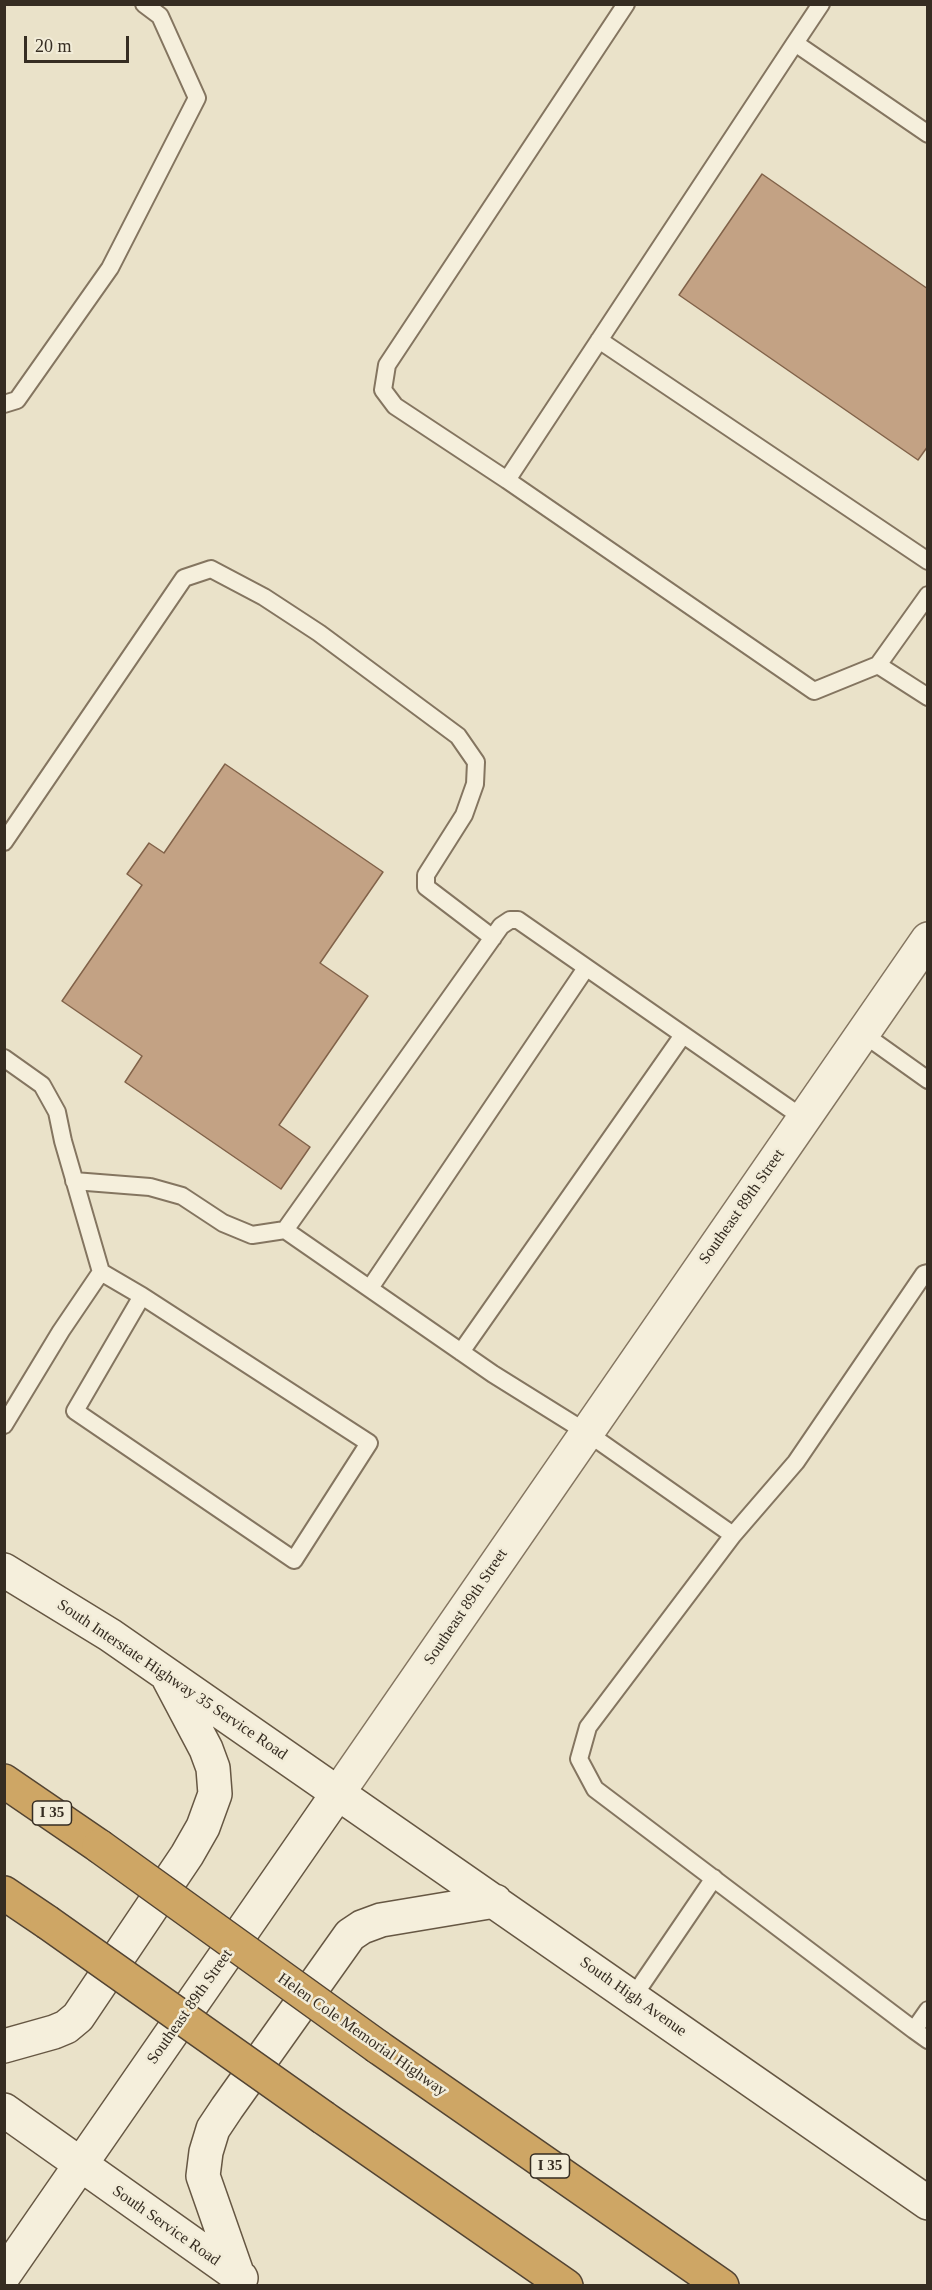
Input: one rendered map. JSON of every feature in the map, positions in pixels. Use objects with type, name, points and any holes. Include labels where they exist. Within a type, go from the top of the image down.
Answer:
[{"type":"highway","name":"Helen Cole Memorial Highway","points":[[4,1781],[99,1846],[378,2047],[722,2286]]},
{"type":"highway","points":[[4,1893],[566,2286]]},
{"type":"main road","name":"Southeast 89th Street","points":[[4,2275],[927,939]]},
{"type":"main road","name":"South Interstate Highway 35 Service Road","points":[[4,1570],[110,1635],[338,1793]]},
{"type":"main road","points":[[4,2046],[54,2032],[66,2027],[78,2017],[187,1855],[203,1827],[215,1794],[213,1767],[167,1675]]},
{"type":"main road","name":"South High Avenue","points":[[338,1793],[927,2203]]},
{"type":"main road","points":[[245,2281],[203,2176],[206,2152],[213,2129],[350,1935],[362,1927],[381,1920],[495,1901]]},
{"type":"main road","points":[[4,2110],[80,2166]]},
{"type":"main road","name":"South Service Road","points":[[80,2166],[245,2281]]},
{"type":"lane","points":[[4,404],[17,400],[110,268],[197,98],[160,16],[144,4]]},
{"type":"lane","points":[[626,4],[387,365],[383,390],[395,406],[507,480],[814,691],[878,665],[927,595]]},
{"type":"lane","points":[[507,480],[821,4]]},
{"type":"lane","points":[[795,43],[927,134]]},
{"type":"lane","points":[[599,340],[927,561]]},
{"type":"lane","points":[[4,842],[184,578],[211,569],[264,597],[319,633],[458,736],[476,762],[475,784],[464,815],[426,875],[426,887],[493,938]]},
{"type":"lane","points":[[878,665],[927,697]]},
{"type":"lane","points":[[285,1230],[501,926],[510,920],[518,920],[803,1118]]},
{"type":"lane","points":[[370,1288],[586,968]]},
{"type":"lane","points":[[862,1033],[927,1080]]},
{"type":"lane","points":[[461,1352],[683,1035]]},
{"type":"lane","points":[[4,1058],[42,1085],[57,1112],[74,1181],[101,1272],[142,1296],[369,1443],[294,1560],[75,1411],[142,1296]]},
{"type":"lane","points":[[74,1181],[150,1187],[182,1196],[223,1223],[252,1235],[285,1230],[493,1374],[586,1432],[733,1535]]},
{"type":"lane","points":[[4,1425],[61,1331],[101,1272]]},
{"type":"lane","points":[[927,1273],[924,1274],[796,1462],[733,1535],[588,1727],[579,1759],[595,1790],[921,2035],[927,2010]]},
{"type":"lane","points":[[633,1997],[714,1878]]},
{"type":"building","points":[[762,174],[928,289],[928,446],[918,460],[679,295]]},
{"type":"building","points":[[225,764],[383,872],[320,963],[368,996],[279,1125],[310,1147],[281,1189],[125,1082],[142,1056],[62,1001],[142,885],[127,874],[149,843],[164,853]]}]
